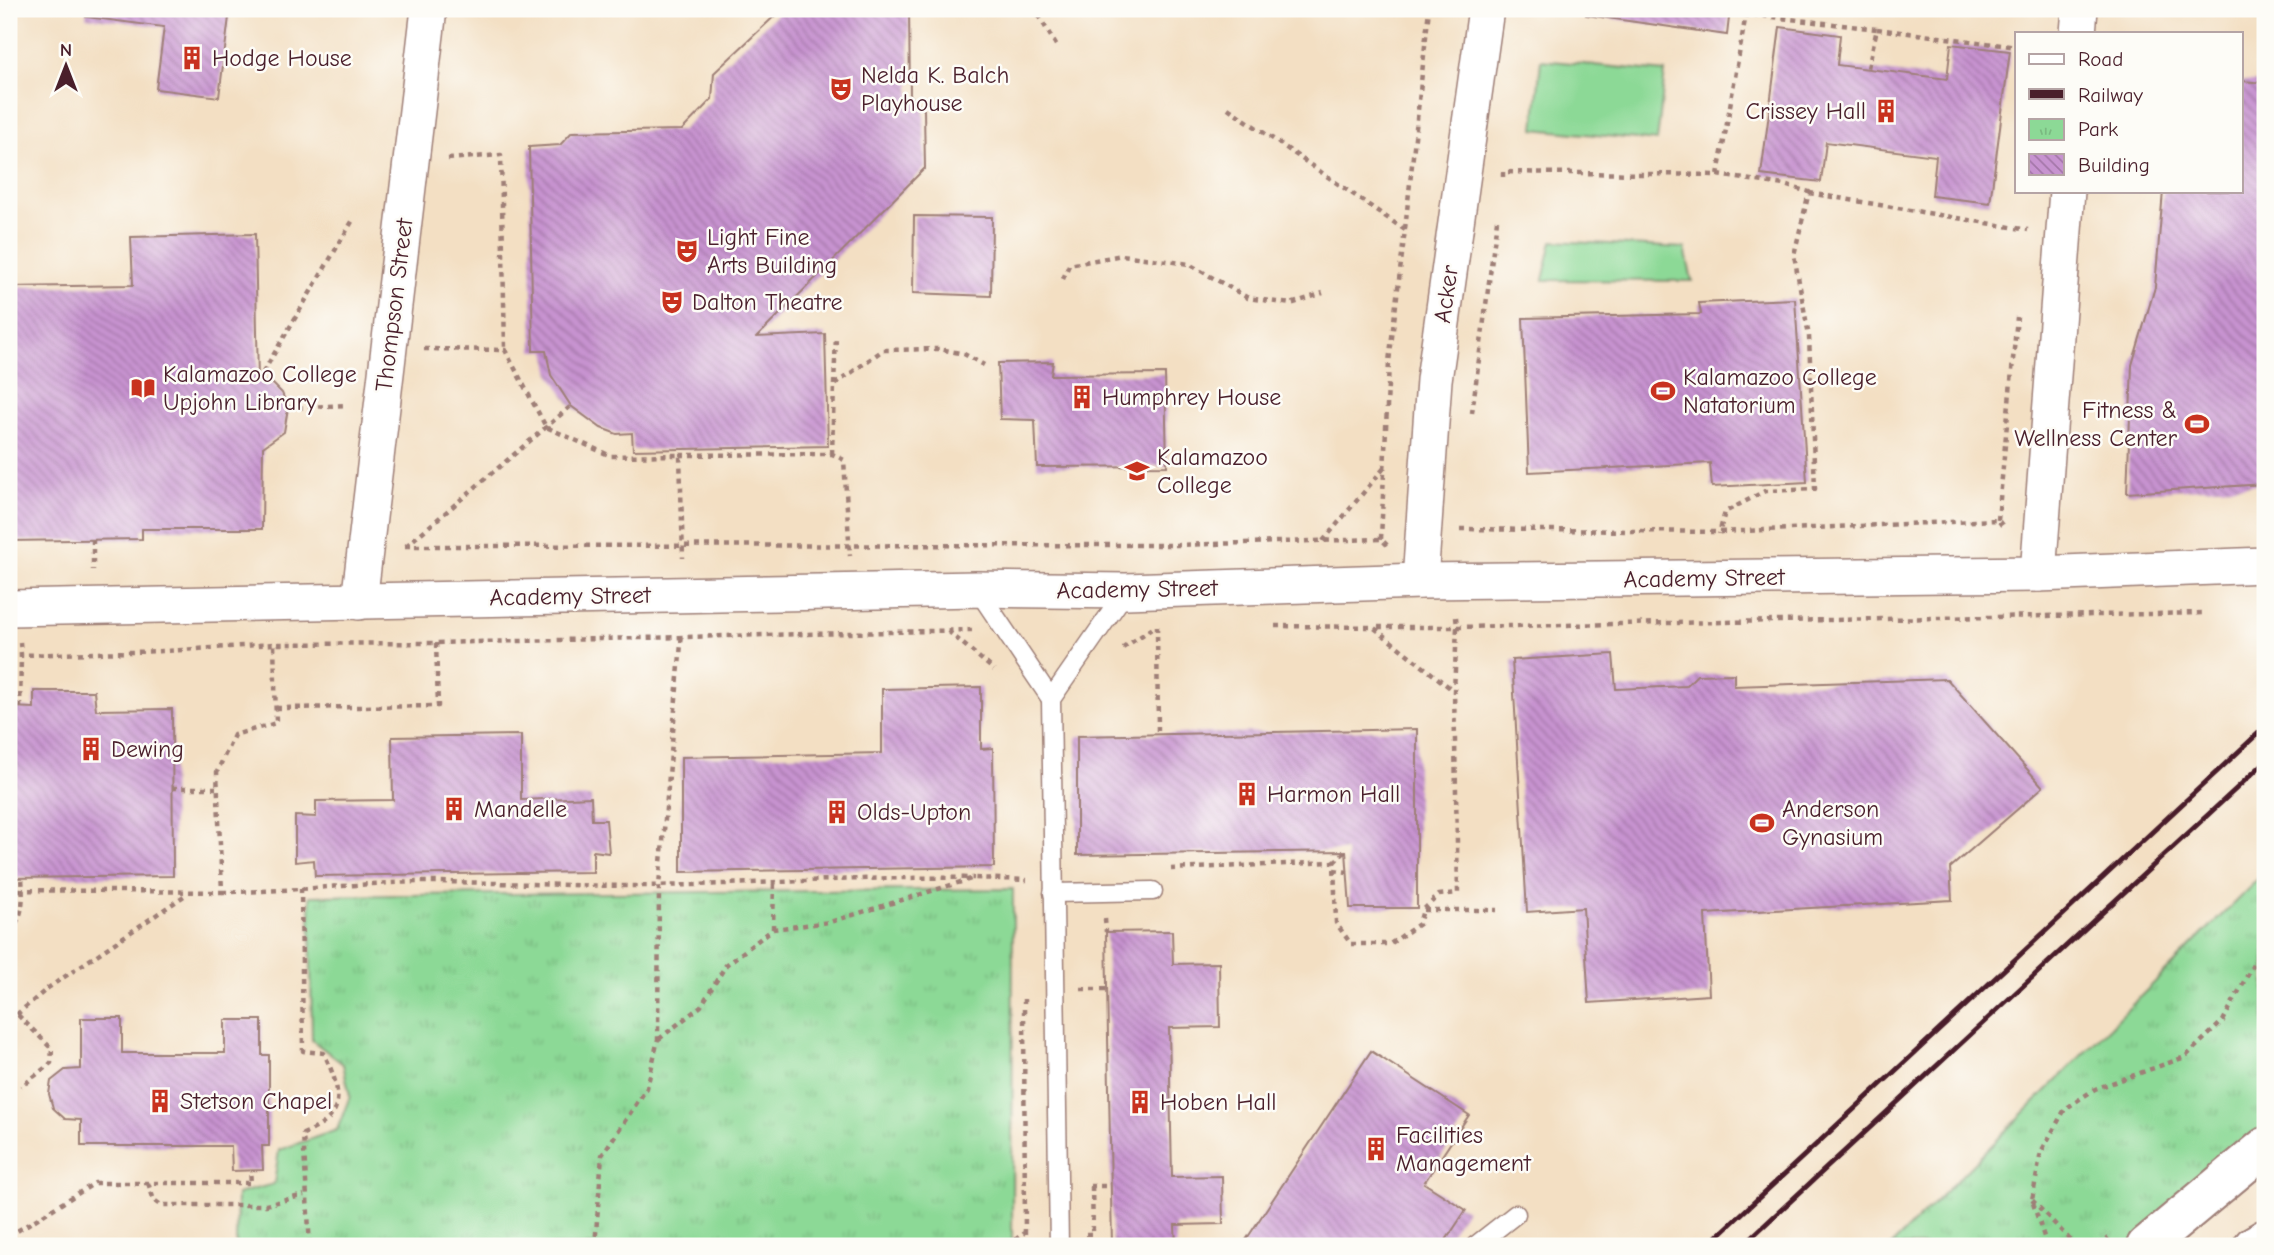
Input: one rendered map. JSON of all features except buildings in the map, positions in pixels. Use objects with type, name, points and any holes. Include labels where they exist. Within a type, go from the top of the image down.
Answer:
[{"type":"main road","points":[[2146,1246],[2265,1147]]},
{"type":"main road","points":[[2253,1246],[2265,1239]]},
{"type":"street","name":"Thompson Street","points":[[359,602],[429,9]]},
{"type":"street","name":"Acker","points":[[1420,580],[1434,380],[1486,9]]},
{"type":"street","points":[[2078,32],[2080,9]]},
{"type":"street","points":[[2038,574],[2067,192]]},
{"type":"street","name":"Academy Street","points":[[13,608],[977,589],[1126,591],[1420,580],[2038,574],[2265,565]]},
{"type":"lane","points":[[977,589],[1051,699],[1059,1246]]},
{"type":"lane","points":[[1051,699],[1126,591]]},
{"type":"lane","points":[[1053,887],[1153,891]]},
{"type":"lane","points":[[1475,1246],[1516,1214]]},
{"type":"path","points":[[1030,9],[1040,18],[1056,45]]},
{"type":"path","points":[[1420,580],[1381,539],[1389,362],[1429,9]]},
{"type":"path","points":[[1718,175],[1746,11],[2015,47]]},
{"type":"path","points":[[1868,68],[1877,29]]},
{"type":"path","points":[[1228,108],[1405,230]]},
{"type":"path","points":[[411,162],[501,155],[505,350],[547,427],[611,456],[832,454],[844,460],[849,546]]},
{"type":"path","points":[[1502,185],[1503,172],[1718,175],[2064,234]]},
{"type":"path","points":[[1721,577],[1719,532],[1725,512],[1765,491],[1815,489],[1809,336],[1794,255],[1809,192]]},
{"type":"path","points":[[1471,419],[1498,213]]},
{"type":"path","points":[[2024,243],[2026,216]]},
{"type":"path","points":[[258,381],[353,220]]},
{"type":"path","points":[[1063,279],[1069,265],[1122,255],[1189,264],[1248,298],[1291,304],[1323,293]]},
{"type":"path","points":[[2018,312],[1998,520],[2038,574]]},
{"type":"path","points":[[832,454],[835,335]]},
{"type":"path","points":[[388,349],[505,350]]},
{"type":"path","points":[[834,385],[883,350],[940,349],[964,354],[984,365]]},
{"type":"path","points":[[288,408],[382,405]]},
{"type":"path","points":[[397,556],[405,546],[571,406]]},
{"type":"path","points":[[595,1246],[602,1155],[647,1088],[658,1040],[659,885],[682,636],[680,455]]},
{"type":"path","points":[[1322,542],[1384,468]]},
{"type":"path","points":[[1459,515],[1457,529],[1719,532],[1998,520]]},
{"type":"path","points":[[93,539],[93,571]]},
{"type":"path","points":[[405,546],[683,548],[1322,542],[1381,539]]},
{"type":"path","points":[[1334,862],[1336,923],[1351,944],[1390,944],[1419,924],[1423,910],[1439,894],[1458,893],[1454,691],[1457,627],[1454,580]]},
{"type":"path","points":[[276,708],[438,706],[438,600]]},
{"type":"path","points":[[222,892],[217,772],[234,735],[276,723],[272,602]]},
{"type":"path","points":[[13,608],[20,655],[20,708]]},
{"type":"path","points":[[1264,626],[1457,627],[2205,613]]},
{"type":"path","points":[[1112,655],[1157,625]]},
{"type":"path","points":[[1157,625],[1158,734]]},
{"type":"path","points":[[1102,627],[1169,625]]},
{"type":"path","points":[[1373,627],[1454,691]]},
{"type":"path","points":[[9,655],[166,651],[274,644],[436,643],[1003,629]]},
{"type":"path","points":[[948,631],[972,648],[1002,678]]},
{"type":"path","points":[[172,788],[216,788]]},
{"type":"path","points":[[1153,891],[1155,869],[1334,862],[1346,851]]},
{"type":"path","points":[[1026,866],[1026,893]]},
{"type":"path","points":[[1334,870],[1348,872]]},
{"type":"path","points":[[9,890],[188,894],[276,892],[301,888],[423,883],[659,885],[887,876],[1026,880],[1053,887]]},
{"type":"path","points":[[9,931],[17,925],[23,906],[22,877]]},
{"type":"path","points":[[658,1040],[701,1006],[726,965],[773,929],[830,922],[974,878]]},
{"type":"path","points":[[773,929],[774,881]]},
{"type":"path","points":[[301,888],[303,1051],[324,1053],[338,1084],[337,1105],[331,1120],[303,1134],[304,1195],[310,1246]]},
{"type":"path","points":[[9,1021],[48,988],[188,894]]},
{"type":"path","points":[[1423,910],[1497,910]]},
{"type":"path","points":[[2047,1246],[2032,1200],[2040,1152],[2064,1109],[2095,1090],[2185,1056],[2223,1021],[2265,942]]},
{"type":"path","points":[[1024,987],[1025,1246]]},
{"type":"path","points":[[1070,989],[1107,989]]},
{"type":"path","points":[[18,1015],[52,1049],[51,1063],[20,1087]]},
{"type":"path","points":[[9,1236],[95,1183],[251,1182],[250,1171]]},
{"type":"path","points":[[148,1182],[154,1200],[161,1205],[266,1205],[304,1195]]},
{"type":"path","points":[[1078,1234],[1093,1234],[1092,1186],[1111,1186]]},
{"type":"path","points":[[2032,1200],[2076,1246]]},
{"type":"path","points":[[1007,1246],[1024,1233]]},
{"type":"path","points":[[9,1242],[21,1246]]},
{"type":"green space","points":[[1541,60],[1665,72],[1657,141],[1534,129]]},
{"type":"green space","points":[[1552,241],[1685,248],[1692,281],[1543,280]]},
{"type":"green space","points":[[2265,872],[2265,1147],[2146,1246],[1891,1246]]},
{"type":"green space","points":[[1013,889],[1012,1246],[236,1246],[237,1194],[274,1184],[279,1150],[337,1130],[350,1096],[343,1064],[312,1040],[310,896]]},
{"type":"railway","points":[[1707,1246],[2265,727]]},
{"type":"railway","points":[[1742,1246],[2265,762]]},
{"type":"place","name":"Hodge House","points":[[192,58]]},
{"type":"place","name":"Nelda K. Balch Playhouse","points":[[841,89]]},
{"type":"place","name":"Crissey Hall","points":[[1886,111]]},
{"type":"place","name":"Light Fine Arts Building","points":[[687,251]]},
{"type":"place","name":"Dalton Theatre","points":[[672,302]]},
{"type":"place","name":"Kalamazoo College Upjohn Library","points":[[143,388]]},
{"type":"place","name":"Kalamazoo College Natatorium","points":[[1663,391]]},
{"type":"place","name":"Humphrey House","points":[[1082,397]]},
{"type":"place","name":"Fitness & Wellness Center","points":[[2197,424]]},
{"type":"place","name":"Kalamazoo College","points":[[1137,471]]},
{"type":"place","name":"Dewing","points":[[91,749]]},
{"type":"place","name":"Harmon Hall","points":[[1247,794]]},
{"type":"place","name":"Mandelle","points":[[454,809]]},
{"type":"place","name":"Olds-Upton","points":[[837,812]]},
{"type":"place","name":"Anderson Gynasium","points":[[1762,823]]},
{"type":"place","name":"Stetson Chapel","points":[[160,1101]]},
{"type":"place","name":"Hoben Hall","points":[[1140,1102]]},
{"type":"place","name":"Facilities Management","points":[[1376,1149]]}]
